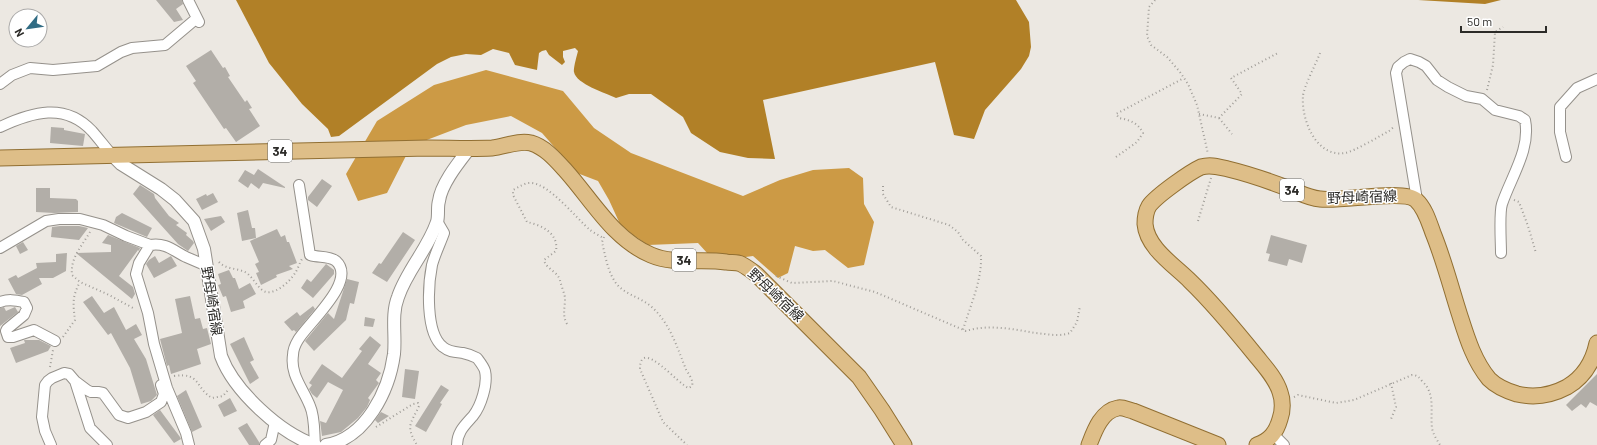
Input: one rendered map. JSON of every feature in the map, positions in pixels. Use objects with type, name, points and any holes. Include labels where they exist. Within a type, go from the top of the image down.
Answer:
[{"type":"main road","name":"野母崎宿線","points":[[0,158],[428,148],[469,149],[494,148],[529,143],[541,147],[557,161],[580,187],[607,232],[620,235],[639,249],[665,260],[719,261],[740,264],[756,274],[859,377],[904,445]]},
{"type":"main road","name":"野母崎宿線","points":[[1213,165],[1250,175],[1309,197],[1322,199],[1342,199],[1397,195],[1410,196],[1417,200],[1427,216],[1440,250],[1474,355],[1490,379],[1496,385],[1510,392],[1525,396],[1535,396],[1557,392],[1579,378],[1594,358],[1597,343]]},
{"type":"main road","points":[[1213,165],[1194,171],[1162,194],[1149,206],[1145,224],[1153,244],[1157,249],[1192,282],[1244,340],[1272,376],[1280,391],[1282,400],[1279,440],[1256,445]]},
{"type":"main road","points":[[1089,445],[1101,419],[1113,410],[1122,408],[1218,445]]},
{"type":"street","points":[[0,84],[12,75],[30,68],[53,70],[97,66],[121,52],[132,48],[165,46],[198,20],[188,0]]},
{"type":"street","points":[[1417,200],[1396,73],[1398,67],[1404,62],[1410,60],[1419,62],[1426,66],[1437,80],[1448,88],[1466,96],[1484,100],[1495,110],[1519,116],[1525,120],[1526,128],[1522,156],[1501,206],[1501,253]]},
{"type":"street","points":[[1566,157],[1560,132],[1560,107],[1577,88],[1597,79]]},
{"type":"street","name":"野母崎宿線","points":[[0,127],[14,120],[47,112],[66,114],[76,118],[88,127],[121,164],[161,189],[183,208],[197,227],[204,252],[221,356],[227,371],[236,384],[275,422],[290,433],[313,445]]},
{"type":"street","points":[[326,445],[342,440],[357,430],[374,408],[384,390],[394,354],[394,312],[397,297],[437,221],[439,200],[445,185],[458,163],[469,149]]},
{"type":"street","points":[[299,185],[310,255],[329,257],[337,262],[342,272],[340,282],[334,295],[298,339],[292,356],[298,384],[311,406],[313,445]]},
{"type":"street","points":[[0,248],[46,221],[59,219],[80,219],[103,225],[150,245],[157,243],[165,245],[186,257],[207,266]]},
{"type":"street","points":[[437,221],[444,233],[432,265],[430,291],[431,324],[435,339],[443,348],[452,352],[464,353],[477,358],[485,371],[484,389],[481,402],[474,414],[462,428],[457,438],[457,445]]},
{"type":"street","points":[[150,245],[139,263],[136,274],[167,388],[186,433],[189,445]]},
{"type":"street","points":[[0,302],[17,300],[24,302],[27,308],[24,315],[7,329],[6,331],[8,337],[13,337],[34,330],[55,341]]},
{"type":"street","points":[[51,445],[45,431],[42,417],[46,384],[52,378],[64,373],[69,374],[75,381],[92,392],[103,394],[114,410],[123,418],[135,417],[146,412],[161,402],[164,398],[152,352],[154,344]]},
{"type":"street","points":[[75,381],[90,428],[106,445]]},
{"type":"street","points":[[265,445],[271,440],[275,422]]},
{"type":"path","points":[[1155,0],[1149,7],[1147,36],[1151,45],[1167,56],[1184,78],[1197,105],[1213,165],[1198,221]]},
{"type":"path","points":[[1484,100],[1493,65],[1495,32],[1503,27]]},
{"type":"path","points":[[1219,118],[1242,94],[1231,78],[1278,53]]},
{"type":"path","points":[[1320,54],[1303,95],[1303,115],[1314,138],[1324,149],[1334,153],[1345,153],[1389,132],[1404,119]]},
{"type":"path","points":[[1116,157],[1137,142],[1143,133],[1140,128],[1130,120],[1119,118],[1116,114],[1184,78]]},
{"type":"path","points":[[1199,114],[1219,118],[1232,134]]},
{"type":"path","points":[[567,324],[564,314],[565,296],[560,280],[556,273],[545,265],[544,260],[556,251],[555,240],[547,230],[540,225],[527,222],[513,195],[513,190],[524,184],[532,183],[538,185],[553,195],[590,230],[607,232],[602,242],[613,280],[619,286],[657,311],[666,323],[673,336],[687,372],[692,380],[692,386],[689,388],[685,387],[658,362],[650,358],[642,360],[640,369],[663,422],[687,445]]},
{"type":"path","points":[[883,186],[883,194],[891,207],[949,226],[958,232],[963,240],[980,256],[981,266],[976,289],[963,330]]},
{"type":"path","points":[[1505,197],[1519,202],[1536,253]]},
{"type":"path","points":[[95,223],[75,256],[72,275],[80,282],[107,294],[148,316]]},
{"type":"path","points":[[204,252],[211,252],[220,264],[245,272],[265,292],[274,291],[282,286],[295,274],[303,258],[310,255]]},
{"type":"path","points":[[773,274],[792,283],[833,281],[875,292],[966,331],[978,327],[1060,336],[1070,333],[1077,322],[1080,306]]},
{"type":"path","points":[[46,384],[55,341],[65,335],[75,320],[72,304],[74,293],[80,282]]},
{"type":"path","points":[[165,378],[188,375],[193,378],[209,396],[216,398],[228,392],[230,388],[224,375],[227,371]]},
{"type":"path","points":[[1282,400],[1298,396],[1336,403],[1354,400],[1412,375],[1416,375],[1429,389],[1432,399],[1432,429],[1440,445]]},
{"type":"path","points":[[1391,384],[1396,407],[1391,419]]},
{"type":"path","points":[[376,428],[413,404],[418,403],[419,406],[411,420],[410,426],[412,437],[417,445]]},
{"type":"shaded area","points":[[236,0],[1016,0],[1029,22],[1031,47],[1029,56],[1021,69],[985,110],[974,139],[954,135],[935,62],[763,100],[775,159],[748,158],[720,152],[691,133],[683,117],[651,94],[629,94],[616,98],[592,88],[580,80],[574,72],[578,51],[575,48],[563,51],[565,62],[562,65],[549,55],[546,50],[542,51],[539,53],[537,70],[515,65],[509,53],[493,49],[481,55],[466,54],[451,57],[437,64],[339,136],[331,137],[328,129],[302,104],[269,63]]},
{"type":"shaded area","points":[[1418,0],[1501,0],[1485,4]]},
{"type":"shaded area","points":[[486,70],[563,91],[594,128],[631,153],[743,196],[780,180],[813,170],[849,168],[863,178],[864,204],[874,222],[864,265],[848,268],[825,250],[813,251],[795,246],[788,273],[778,278],[753,256],[731,259],[708,254],[698,243],[648,245],[620,224],[598,181],[577,173],[542,133],[511,116],[466,125],[411,146],[387,193],[358,201],[346,174],[377,121],[434,85]]},
{"type":"building","points":[[156,0],[182,0],[183,4],[176,9],[183,20],[174,22]]},
{"type":"building","points":[[211,50],[223,68],[225,67],[230,76],[228,77],[245,102],[247,100],[252,108],[249,109],[260,126],[236,142],[226,128],[224,129],[193,83],[196,81],[186,66]]},
{"type":"building","points":[[51,127],[64,128],[64,130],[85,134],[83,146],[50,143]]},
{"type":"building","points":[[258,169],[285,188],[263,183],[259,189],[251,183],[248,188],[238,181],[245,170],[254,175]]},
{"type":"building","points":[[322,179],[332,186],[317,207],[308,200],[308,197]]},
{"type":"building","points":[[140,185],[154,194],[155,198],[169,216],[179,223],[176,225],[187,233],[186,235],[193,241],[194,243],[188,251],[178,244],[133,194]]},
{"type":"building","points":[[36,188],[50,188],[50,198],[76,199],[78,201],[78,212],[36,212]]},
{"type":"building","points":[[213,193],[218,202],[202,210],[196,199],[206,194],[207,196]]},
{"type":"building","points":[[248,210],[252,228],[255,228],[256,238],[242,241],[237,213]]},
{"type":"building","points":[[122,213],[152,228],[147,237],[114,223],[116,217]]},
{"type":"building","points":[[221,216],[225,222],[211,231],[204,219]]},
{"type":"building","points":[[79,226],[88,228],[79,240],[51,237],[52,227]]},
{"type":"building","points":[[277,229],[281,237],[285,235],[297,263],[289,266],[293,269],[276,275],[277,277],[261,285],[256,273],[259,272],[255,264],[259,262],[250,241]]},
{"type":"building","points":[[403,232],[415,240],[387,282],[372,273],[379,263],[381,264]]},
{"type":"building","points":[[108,235],[140,248],[119,276],[133,287],[135,294],[132,299],[76,253],[111,252],[111,245],[102,243]]},
{"type":"building","points":[[1271,235],[1307,245],[1302,263],[1289,259],[1287,266],[1268,261],[1270,254],[1266,253]]},
{"type":"building","points":[[23,242],[28,250],[20,254],[16,246]]},
{"type":"building","points":[[67,253],[66,271],[53,278],[39,278],[42,284],[22,295],[16,294],[8,279],[16,275],[18,278],[37,268],[36,263],[56,262],[56,254]]},
{"type":"building","points":[[155,256],[159,263],[171,256],[177,266],[154,278],[146,264]]},
{"type":"building","points":[[326,264],[334,270],[334,274],[313,298],[301,288],[307,279],[311,282]]},
{"type":"building","points":[[229,270],[233,278],[235,278],[239,289],[250,283],[256,294],[243,301],[245,308],[231,312],[226,296],[223,297],[218,285],[221,284],[218,274]]},
{"type":"building","points":[[347,279],[359,282],[354,304],[350,303],[346,320],[314,351],[305,341],[328,313],[334,319]]},
{"type":"building","points":[[92,296],[104,313],[114,307],[126,330],[136,324],[142,335],[134,339],[146,359],[157,395],[151,401],[141,404],[130,368],[111,333],[108,335],[83,302]]},
{"type":"building","points":[[190,296],[195,319],[200,318],[203,329],[207,328],[211,344],[197,349],[201,364],[171,374],[169,365],[167,366],[160,339],[182,333],[175,299]]},
{"type":"building","points":[[313,306],[315,309],[296,332],[294,330],[292,331],[284,322],[297,312],[300,316]]},
{"type":"building","points":[[4,307],[6,311],[15,307],[18,312],[0,326],[0,308]]},
{"type":"building","points":[[365,317],[375,319],[373,327],[364,326]]},
{"type":"building","points":[[370,336],[381,345],[368,364],[381,373],[376,380],[379,383],[368,398],[370,400],[367,407],[358,418],[341,432],[322,436],[320,421],[326,423],[343,390],[328,382],[317,398],[309,389],[312,385],[309,383],[322,364],[342,378],[362,351],[359,349]]},
{"type":"building","points":[[244,337],[254,360],[250,362],[259,378],[250,384],[230,344]]},
{"type":"building","points":[[24,340],[39,340],[51,346],[48,351],[16,363],[10,348],[25,343]]},
{"type":"building","points":[[405,369],[419,371],[415,399],[402,397]]},
{"type":"building","points":[[1597,374],[1597,406],[1590,402],[1586,408],[1581,404],[1572,411],[1566,405]]},
{"type":"building","points":[[441,385],[449,390],[440,403],[442,404],[426,432],[415,426]]},
{"type":"building","points":[[186,390],[202,427],[192,432],[177,396]]},
{"type":"building","points":[[230,398],[237,411],[224,417],[218,405]]},
{"type":"building","points":[[160,410],[181,439],[174,443],[153,415]]},
{"type":"building","points":[[381,412],[389,416],[378,423],[375,420]]},
{"type":"building","points":[[247,423],[259,442],[259,445],[249,445],[238,428]]}]
